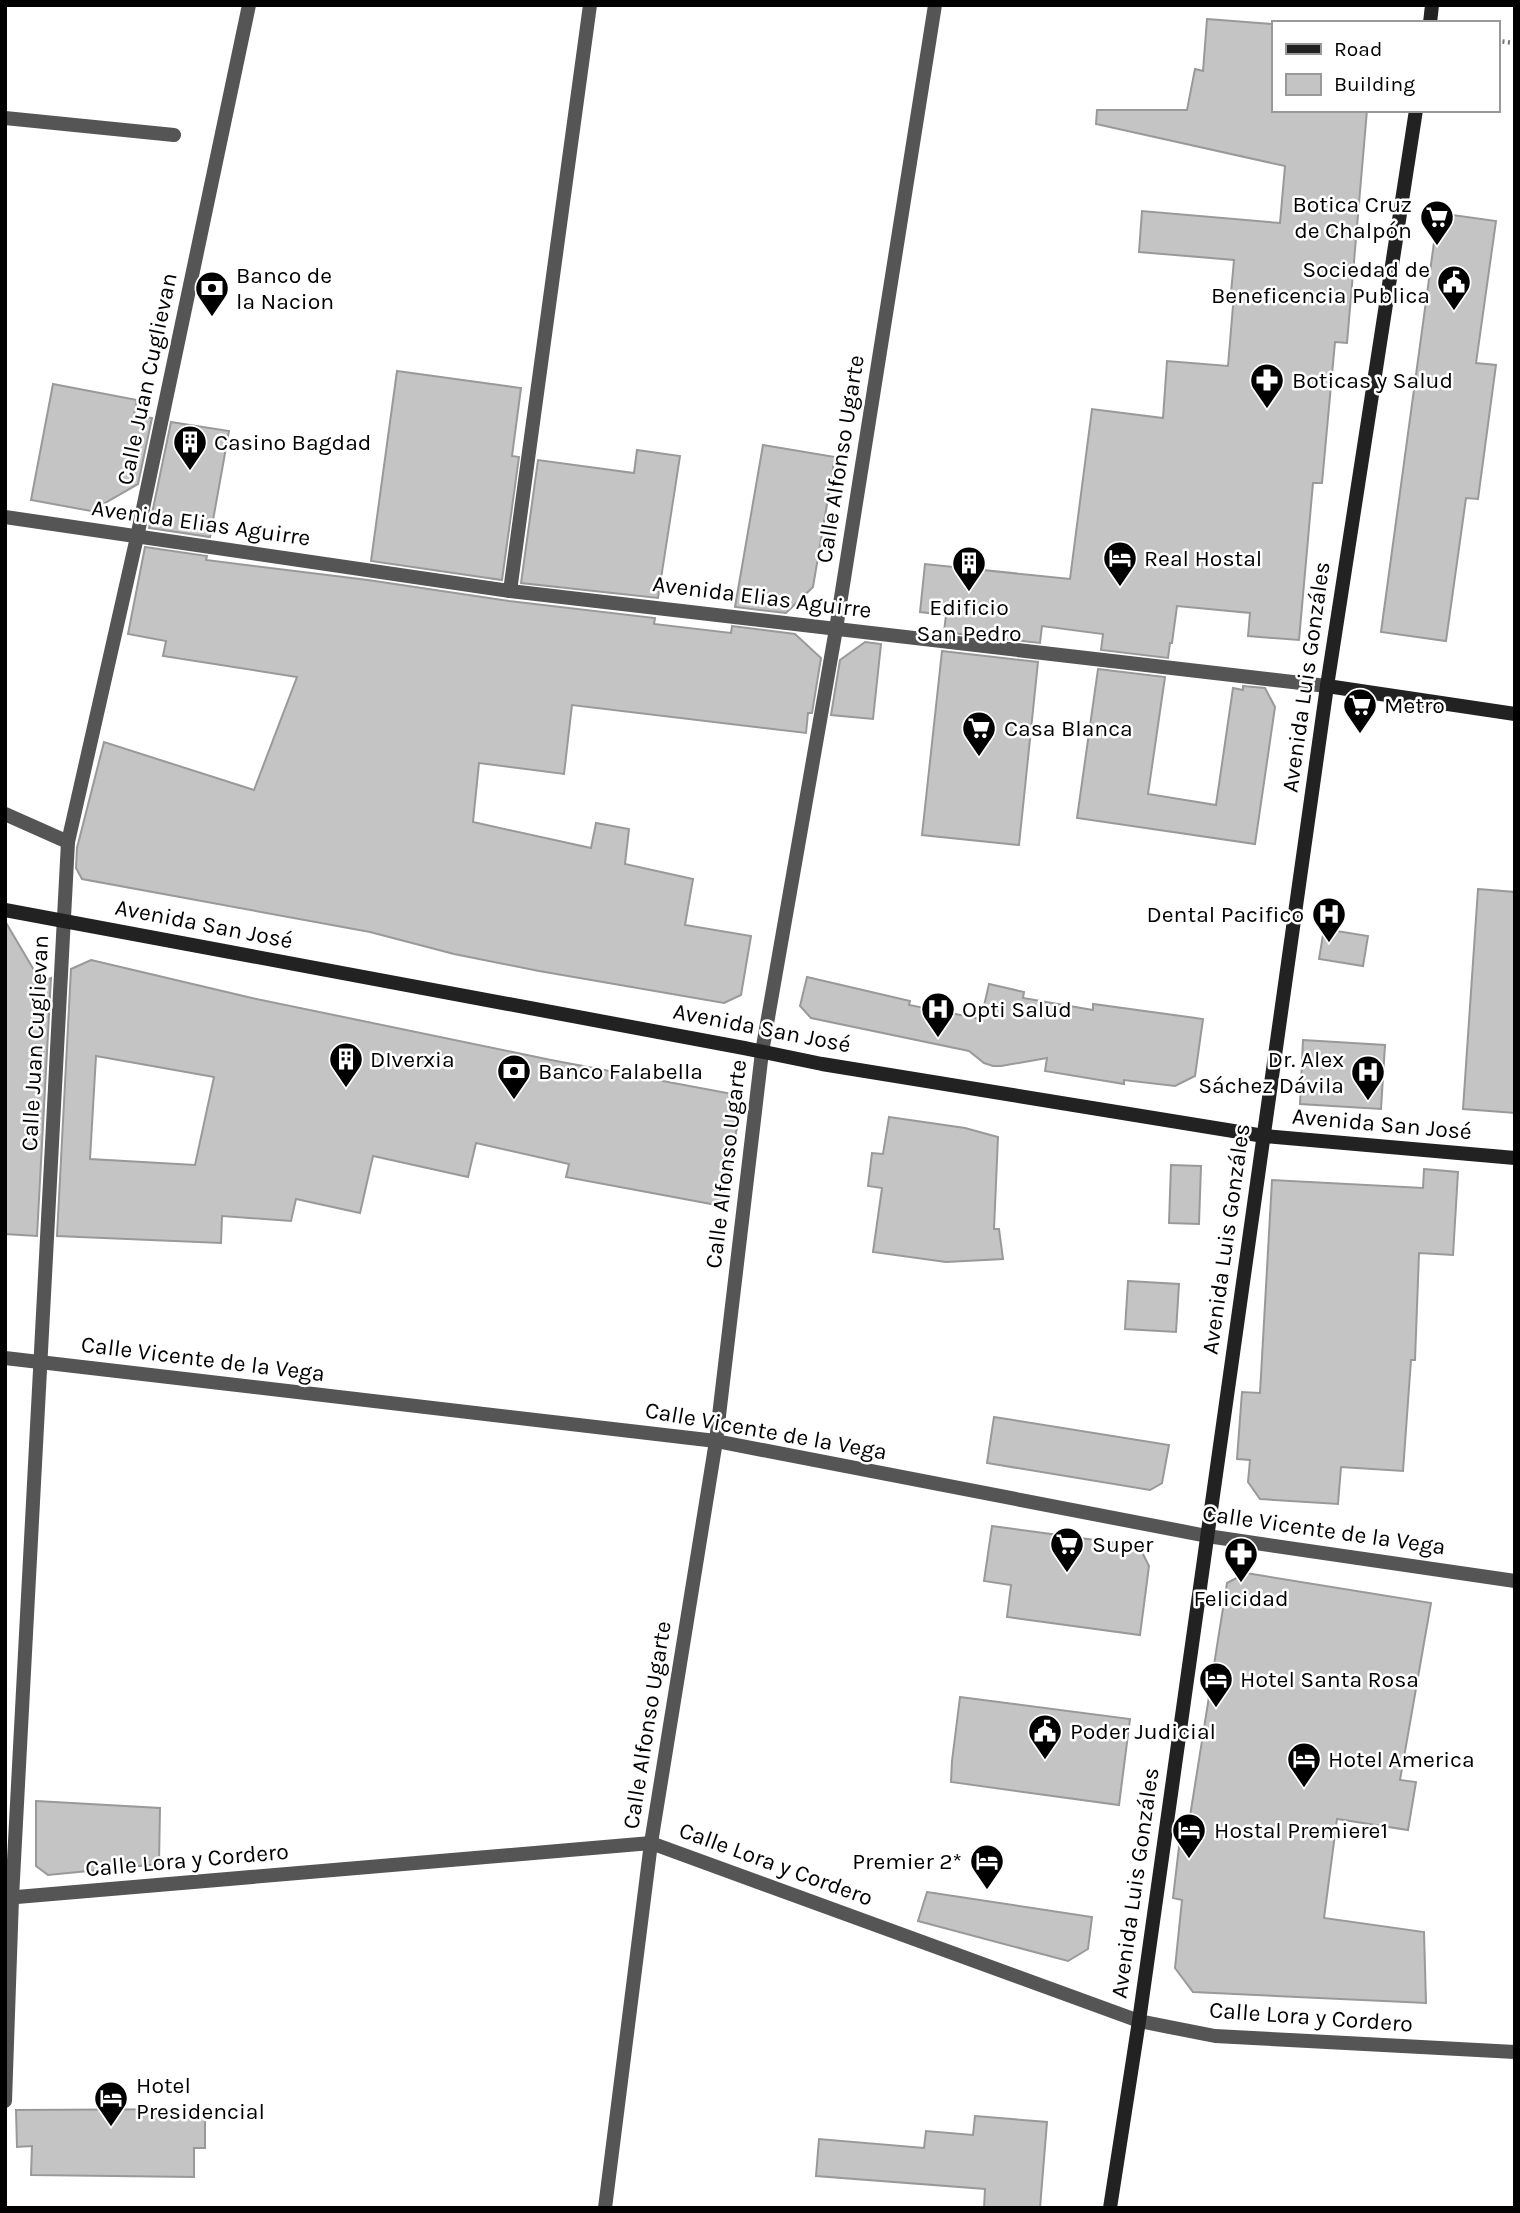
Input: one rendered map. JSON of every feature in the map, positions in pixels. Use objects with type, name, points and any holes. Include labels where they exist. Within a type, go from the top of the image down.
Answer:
[{"type":"main road","name":"Avenida Luis Gonzáles","points":[[1110,2208],[1139,2021],[1327,686],[1416,112]]},
{"type":"main road","name":"Avenida Elias Aguirre","points":[[1327,686],[1515,714]]},
{"type":"main road","name":"Avenida San José","points":[[5,910],[822,1064],[1264,1136],[1515,1158]]},
{"type":"street","name":"Calle Juan Cuglievan","points":[[5,2101],[8,1898],[68,842],[137,537],[249,5]]},
{"type":"street","points":[[510,591],[590,5]]},
{"type":"street","name":"Calle Alfonso Ugarte","points":[[605,2208],[651,1843],[716,1441],[762,1052],[836,629],[935,5]]},
{"type":"street","points":[[5,118],[174,135]]},
{"type":"street","name":"Avenida Elias Aguirre","points":[[5,517],[510,591],[1327,686]]},
{"type":"street","points":[[5,814],[68,842]]},
{"type":"street","name":"Calle Vicente de la Vega","points":[[5,1358],[716,1441],[1207,1536],[1515,1581]]},
{"type":"street","name":"Calle Lora y Cordero","points":[[8,1898],[651,1843],[1139,2021],[1215,2036],[1515,2052]]},
{"type":"building","points":[[1207,19],[1272,24],[1272,112],[1367,112],[1347,343],[1335,342],[1322,483],[1313,483],[1299,640],[1248,636],[1250,613],[1177,606],[1168,658],[1101,650],[1103,634],[1042,626],[1040,643],[944,632],[946,615],[920,612],[925,564],[1070,579],[1092,409],[1163,418],[1167,361],[1228,366],[1234,260],[1139,252],[1142,211],[1280,223],[1285,166],[1096,124],[1097,110],[1187,110],[1195,69],[1203,71]]},
{"type":"building","points":[[1438,213],[1496,221],[1476,363],[1496,365],[1478,499],[1466,498],[1446,641],[1381,632]]},
{"type":"building","points":[[397,371],[521,388],[512,456],[519,457],[502,580],[371,561]]},
{"type":"building","points":[[53,384],[137,400],[134,415],[152,418],[138,484],[91,511],[31,500]]},
{"type":"building","name":"Casino Bagdad","points":[[171,422],[229,431],[210,537],[149,528]]},
{"type":"building","points":[[763,445],[835,457],[813,587],[786,613],[735,607]]},
{"type":"building","points":[[637,450],[680,456],[658,598],[521,583],[538,460],[634,473]]},
{"type":"building","points":[[145,547],[207,556],[206,560],[655,618],[654,624],[731,633],[732,626],[795,634],[821,658],[806,733],[572,705],[564,774],[479,763],[473,822],[591,848],[596,823],[629,829],[625,864],[693,879],[685,925],[751,936],[741,995],[724,1003],[539,971],[454,954],[370,932],[82,879],[76,868],[77,848],[104,742],[254,790],[297,677],[163,656],[166,641],[128,634]]},
{"type":"building","points":[[865,642],[881,644],[873,719],[831,715],[840,660]]},
{"type":"building","name":"Casa Blanca","points":[[942,651],[1038,662],[1019,845],[922,835]]},
{"type":"building","points":[[1098,669],[1165,677],[1148,794],[1216,805],[1233,688],[1265,688],[1275,707],[1255,844],[1077,818]]},
{"type":"building","points":[[1478,889],[1515,892],[1515,1113],[1463,1109]]},
{"type":"building","points":[[5,921],[41,982],[51,978],[37,1236],[5,1234]]},
{"type":"building","points":[[1324,929],[1368,936],[1363,966],[1319,959]]},
{"type":"building","points":[[91,960],[252,998],[551,1060],[743,1096],[722,1206],[566,1177],[569,1164],[476,1143],[468,1177],[373,1156],[360,1213],[296,1199],[291,1221],[222,1216],[221,1243],[57,1236],[71,969]],"holes":[[[96,1056],[214,1077],[195,1165],[90,1159]]]},
{"type":"building","points":[[807,977],[910,1001],[909,1005],[981,1019],[989,984],[1024,992],[1023,998],[1093,1010],[1093,1004],[1203,1019],[1195,1076],[1175,1086],[1124,1080],[1124,1084],[1045,1071],[1047,1058],[993,1066],[984,1063],[969,1051],[811,1018],[800,1006]]},
{"type":"building","points":[[1303,1040],[1385,1045],[1381,1109],[1300,1104]]},
{"type":"building","points":[[889,1117],[965,1128],[998,1137],[994,1229],[999,1229],[1003,1259],[946,1262],[873,1252],[882,1188],[868,1186],[872,1153],[883,1154]]},
{"type":"building","points":[[1171,1165],[1201,1166],[1199,1224],[1169,1223]]},
{"type":"building","points":[[1424,1169],[1458,1172],[1453,1255],[1419,1253],[1415,1360],[1411,1360],[1403,1471],[1341,1467],[1338,1504],[1260,1499],[1248,1482],[1250,1460],[1237,1459],[1242,1392],[1260,1393],[1272,1180],[1423,1188]]},
{"type":"building","points":[[1128,1281],[1179,1284],[1176,1332],[1125,1329]]},
{"type":"building","points":[[994,1417],[1169,1445],[1162,1483],[1150,1490],[987,1463]]},
{"type":"building","name":"Super","points":[[992,1526],[1139,1546],[1149,1566],[1140,1635],[1007,1617],[1011,1585],[984,1581]]},
{"type":"building","points":[[1246,1573],[1431,1603],[1400,1780],[1416,1782],[1408,1830],[1337,1819],[1324,1918],[1424,1932],[1426,2003],[1193,1992],[1175,1968],[1182,1900],[1173,1898],[1179,1847],[1185,1848],[1227,1583]]},
{"type":"building","name":"Poder Judicial","points":[[960,1697],[1130,1719],[1119,1805],[951,1782]]},
{"type":"building","points":[[36,1801],[160,1808],[159,1864],[48,1875],[36,1866]]},
{"type":"building","points":[[927,1892],[1092,1917],[1088,1949],[1068,1961],[918,1921]]},
{"type":"building","name":"Hotel Presidencial","points":[[205,2109],[205,2148],[194,2148],[194,2177],[31,2175],[32,2146],[17,2147],[16,2110]]},
{"type":"building","points":[[975,2116],[1047,2122],[1040,2208],[984,2208],[985,2189],[816,2176],[819,2139],[924,2148],[926,2131],[973,2135]]},
{"type":"place","name":"Botica Cruz de Chalpón","points":[[1437,247]]},
{"type":"place","name":"Sociedad de Beneficencia Publica","points":[[1454,312]]},
{"type":"place","name":"Banco de la Nacion","points":[[212,318]]},
{"type":"place","name":"Boticas y Salud","points":[[1267,410]]},
{"type":"place","name":"Casino Bagdad","points":[[190,472]]},
{"type":"place","name":"Real Hostal","points":[[1120,588]]},
{"type":"place","name":"Edificio San Pedro","points":[[969,593]]},
{"type":"place","name":"Metro","points":[[1360,735]]},
{"type":"place","name":"Casa Blanca","points":[[979,758]]},
{"type":"place","name":"Dental Pacifico","points":[[1329,944]]},
{"type":"place","name":"Opti Salud","points":[[938,1039]]},
{"type":"place","name":"DIverxia","points":[[346,1089]]},
{"type":"place","name":"Banco Falabella","points":[[514,1101]]},
{"type":"place","name":"Dr. Alex Sáchez Dávila","points":[[1368,1102]]},
{"type":"place","name":"Super","points":[[1067,1574]]},
{"type":"place","name":"Felicidad","points":[[1241,1584]]},
{"type":"place","name":"Hotel Santa Rosa","points":[[1216,1709]]},
{"type":"place","name":"Poder Judicial","points":[[1045,1761]]},
{"type":"place","name":"Hotel America","points":[[1304,1789]]},
{"type":"place","name":"Hostal Premiere1","points":[[1189,1860]]},
{"type":"place","name":"Premier 2*","points":[[987,1891]]},
{"type":"place","name":"Hotel Presidencial","points":[[111,2128]]}]
